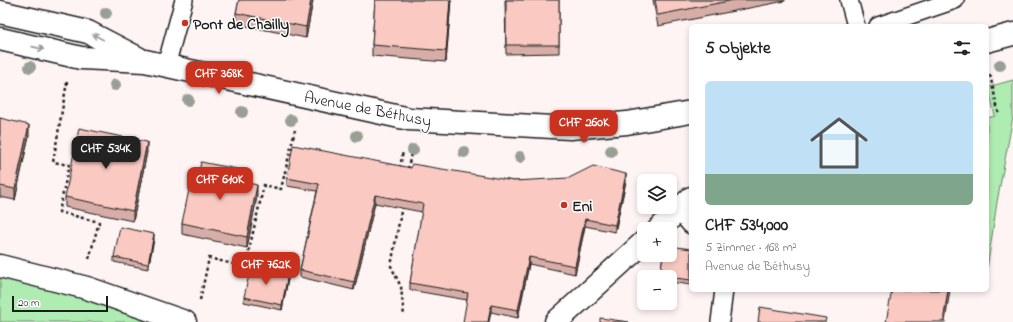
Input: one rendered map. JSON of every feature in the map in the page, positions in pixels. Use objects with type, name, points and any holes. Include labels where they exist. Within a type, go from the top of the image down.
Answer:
[{"type":"street","name":"Avenue de Béthusy","points":[[0,12],[88,32],[145,61]]},
{"type":"street","points":[[989,40],[1013,34]]},
{"type":"street","name":"Avenue de Béthusy","points":[[0,40],[81,58],[145,61],[417,120],[570,128],[627,123],[689,112]]},
{"type":"street","points":[[670,222],[687,211]]},
{"type":"street","points":[[556,322],[637,248]]},
{"type":"street","points":[[0,266],[82,287],[185,322]]},
{"type":"lane","points":[[166,66],[184,0]]},
{"type":"lane","points":[[849,0],[855,24]]},
{"type":"lane","points":[[884,24],[955,0]]},
{"type":"lane","points":[[720,322],[724,292]]},
{"type":"path","points":[[990,75],[999,115]]},
{"type":"path","points":[[67,79],[53,162],[68,165],[59,212],[99,222],[82,287]]},
{"type":"path","points":[[201,291],[209,258],[245,267],[264,185],[281,189],[295,130]]},
{"type":"path","points":[[399,174],[403,151]]},
{"type":"path","points":[[407,176],[411,153]]},
{"type":"path","points":[[403,200],[391,266],[401,287],[404,316]]},
{"type":"green space","points":[[1013,80],[1013,117],[997,202],[989,256],[989,118],[995,116],[989,87]]},
{"type":"green space","points":[[0,274],[44,283],[153,322],[0,322]]},
{"type":"building","points":[[239,0],[311,0],[306,27],[236,13]]},
{"type":"building","points":[[375,0],[450,0],[446,51],[372,45]]},
{"type":"building","points":[[506,0],[559,0],[559,45],[506,45]]},
{"type":"building","points":[[655,0],[734,0],[658,15]]},
{"type":"building","points":[[0,118],[29,125],[15,189],[0,186]]},
{"type":"building","points":[[79,128],[147,142],[133,211],[65,197]]},
{"type":"building","points":[[293,145],[411,168],[412,164],[514,181],[569,178],[593,166],[626,174],[615,225],[585,219],[575,266],[529,257],[518,310],[491,305],[488,322],[463,322],[468,293],[410,283],[423,204],[375,195],[354,282],[300,270],[319,184],[287,178]]},
{"type":"building","points":[[201,162],[237,169],[235,180],[257,185],[247,237],[182,223],[193,171],[199,172]]},
{"type":"building","points":[[120,227],[154,234],[148,264],[114,257]]},
{"type":"building","points":[[677,247],[689,249],[689,280],[677,278],[677,270],[661,270],[662,262],[677,262]]},
{"type":"building","points":[[251,266],[288,274],[282,305],[244,297]]},
{"type":"building","points":[[892,292],[948,292],[943,322],[886,322]]},
{"type":"building","points":[[760,307],[826,318],[825,322],[758,322]]},
{"type":"building","points":[[600,318],[629,322],[600,322]]},
{"type":"place","name":"Pont de Chailly","points":[[185,23]]},
{"type":"place","name":"Eni","points":[[564,205]]}]
